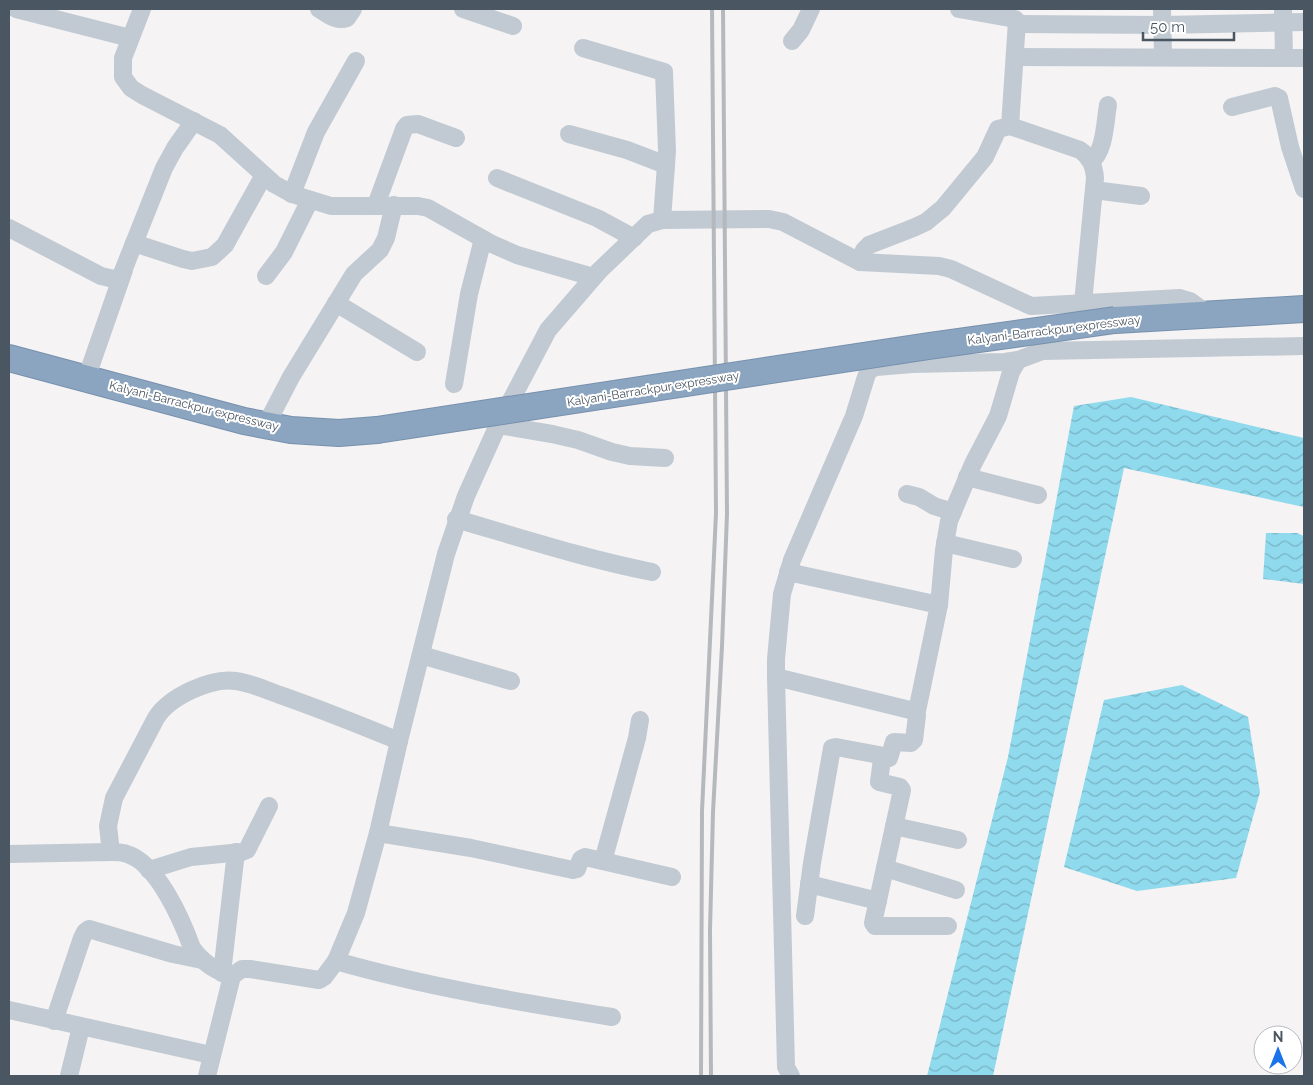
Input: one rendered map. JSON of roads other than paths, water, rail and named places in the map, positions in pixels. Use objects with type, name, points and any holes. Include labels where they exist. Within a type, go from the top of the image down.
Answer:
[{"type":"highway","name":"Kalyani-Barrackpur expressway","points":[[9,358],[244,421],[291,430],[339,433],[377,430],[1115,320],[1304,309]]},
{"type":"street","points":[[16,9],[130,38]]},
{"type":"street","points":[[142,9],[123,58],[122,70],[127,83],[142,95],[220,135],[274,184],[292,194],[331,206],[394,205],[418,206],[434,210],[483,239],[517,255],[594,277]]},
{"type":"street","points":[[319,9],[335,19],[347,18],[353,9]]},
{"type":"street","points":[[463,9],[513,26]]},
{"type":"street","points":[[792,41],[801,30],[811,9]]},
{"type":"street","points":[[959,9],[1015,19],[1283,15],[1304,22]]},
{"type":"street","points":[[1283,15],[1284,58]]},
{"type":"street","points":[[1162,17],[1163,57]]},
{"type":"street","points":[[1010,126],[1018,18]]},
{"type":"street","points":[[583,48],[664,72],[667,124],[662,220]]},
{"type":"street","points":[[1015,57],[1304,58]]},
{"type":"street","points":[[292,194],[316,132],[356,62]]},
{"type":"street","points":[[1232,107],[1275,96],[1279,98],[1290,147],[1304,189]]},
{"type":"street","points":[[1091,161],[1098,155],[1101,147],[1108,105]]},
{"type":"street","points":[[86,379],[124,270],[164,168],[174,148],[194,121]]},
{"type":"street","points":[[376,205],[392,159],[407,125],[418,124],[456,138]]},
{"type":"street","points":[[860,262],[864,250],[869,245],[926,222],[943,208],[985,157],[998,129],[1010,126],[1080,150],[1091,161],[1095,178],[1083,303]]},
{"type":"street","points":[[569,134],[627,150],[666,165]]},
{"type":"street","points":[[134,243],[192,261],[212,257],[224,245],[264,175]]},
{"type":"street","points":[[497,178],[597,218],[634,238]]},
{"type":"street","points":[[1094,190],[1141,196]]},
{"type":"street","points":[[266,276],[284,252],[310,200]]},
{"type":"street","points":[[266,425],[291,377],[354,274],[380,250],[386,238],[394,205]]},
{"type":"street","points":[[54,1021],[82,938],[89,929],[173,954],[202,960],[227,974],[242,969],[250,969],[322,980],[336,961],[356,913],[378,833],[399,741],[456,519],[498,425],[548,330],[594,277],[648,224],[662,220],[769,219],[782,222],[860,262],[939,266],[951,269],[1031,306],[1180,298],[1190,301],[1209,314]]},
{"type":"street","points":[[9,228],[101,276],[114,279],[121,276],[124,270]]},
{"type":"street","points":[[454,384],[469,294],[483,239]]},
{"type":"street","points":[[336,303],[417,352]]},
{"type":"street","points":[[805,916],[832,748],[836,747],[879,755],[888,759],[894,742],[911,743],[914,740],[918,716],[916,711],[939,605],[945,542],[953,512],[967,478],[998,416],[1011,372],[1026,356],[1031,306]]},
{"type":"street","points":[[791,1076],[786,1067],[785,1048],[776,677],[782,594],[792,560],[854,416],[869,370],[876,367],[912,364],[1005,362],[1052,351],[1304,346]]},
{"type":"street","points":[[498,425],[561,436],[630,456],[665,458]]},
{"type":"street","points":[[967,478],[1038,495]]},
{"type":"street","points":[[907,494],[919,497],[934,506],[953,512]]},
{"type":"street","points":[[456,519],[611,564],[652,572]]},
{"type":"street","points":[[945,542],[1013,559]]},
{"type":"street","points":[[788,572],[939,605]]},
{"type":"street","points":[[421,655],[511,681]]},
{"type":"street","points":[[776,677],[916,711]]},
{"type":"street","points":[[112,852],[108,826],[114,798],[156,718],[161,710],[177,697],[210,684],[225,680],[249,684],[399,741]]},
{"type":"street","points":[[603,861],[640,720]]},
{"type":"street","points":[[883,758],[879,782],[900,787],[902,790],[873,923],[875,926],[948,926]]},
{"type":"street","points":[[148,870],[191,858],[247,850],[269,806]]},
{"type":"street","points":[[894,826],[958,840]]},
{"type":"street","points":[[378,833],[453,844],[573,870],[577,869],[583,857],[672,877]]},
{"type":"street","points":[[10,858],[112,852],[127,854],[136,858],[170,897],[192,948],[202,960]]},
{"type":"street","points":[[207,1076],[227,974],[236,852]]},
{"type":"street","points":[[885,868],[956,890]]},
{"type":"street","points":[[809,884],[878,901]]},
{"type":"street","points":[[336,961],[377,973],[432,985],[612,1017]]},
{"type":"street","points":[[9,1010],[211,1055]]},
{"type":"street","points":[[69,1076],[81,1027]]},
{"type":"water","points":[[1131,397],[1304,438],[1304,507],[1124,468],[993,1076],[927,1076],[1008,757],[1074,406]]},
{"type":"water","points":[[1266,533],[1297,533],[1304,536],[1304,584],[1263,579]]},
{"type":"water","points":[[1182,685],[1248,717],[1260,792],[1236,878],[1137,891],[1064,867],[1104,700]]},
{"type":"railway","points":[[701,1076],[702,811],[716,513],[712,9]]},
{"type":"railway","points":[[711,1076],[710,930],[713,812],[727,514],[723,9]]}]
